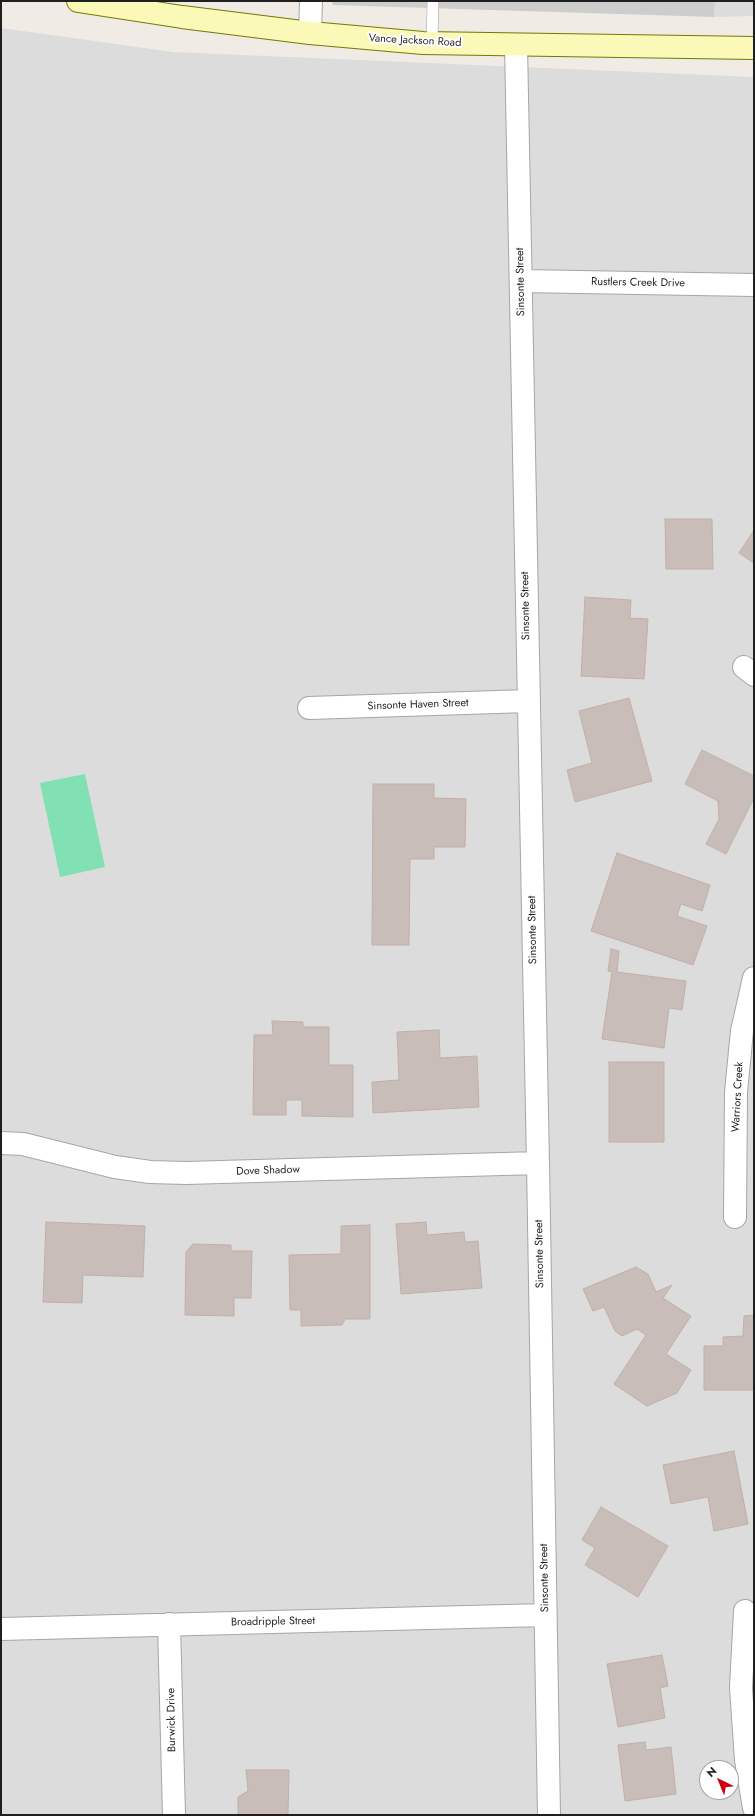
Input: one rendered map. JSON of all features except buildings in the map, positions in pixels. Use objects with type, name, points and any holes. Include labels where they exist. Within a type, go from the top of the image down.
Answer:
[{"type":"main road","name":"Vance Jackson Road","points":[[78,1],[182,17],[310,33],[432,43],[754,48]]},
{"type":"street","points":[[310,33],[311,1]]},
{"type":"street","name":"Sinsonte Street","points":[[516,45],[549,1815]]},
{"type":"street","name":"Rustlers Creek Drive","points":[[521,281],[754,285]]},
{"type":"street","name":"Sinsonte Haven Street","points":[[309,708],[528,701]]},
{"type":"street","name":"Warriors Creek","points":[[735,1218],[736,1092],[742,1031],[754,978]]},
{"type":"street","name":"Dove Shadow","points":[[1,1143],[23,1144],[115,1167],[150,1172],[186,1174],[538,1163]]},
{"type":"street","points":[[745,1611],[741,1688],[746,1760],[754,1808]]},
{"type":"street","name":"Broadripple Street","points":[[1,1629],[545,1615]]},
{"type":"street","name":"Burwick Drive","points":[[169,1624],[174,1815]]},
{"type":"lane","points":[[432,43],[433,1]]},
{"type":"shaded area","points":[[332,1],[715,1],[714,17],[333,5]]},
{"type":"shaded area","points":[[715,1],[754,1],[754,16],[714,17]]},
{"type":"shaded area","points":[[1,28],[173,52],[754,77],[754,1815],[1,1815]]},
{"type":"green space","points":[[85,774],[105,867],[60,877],[40,783]]}]
